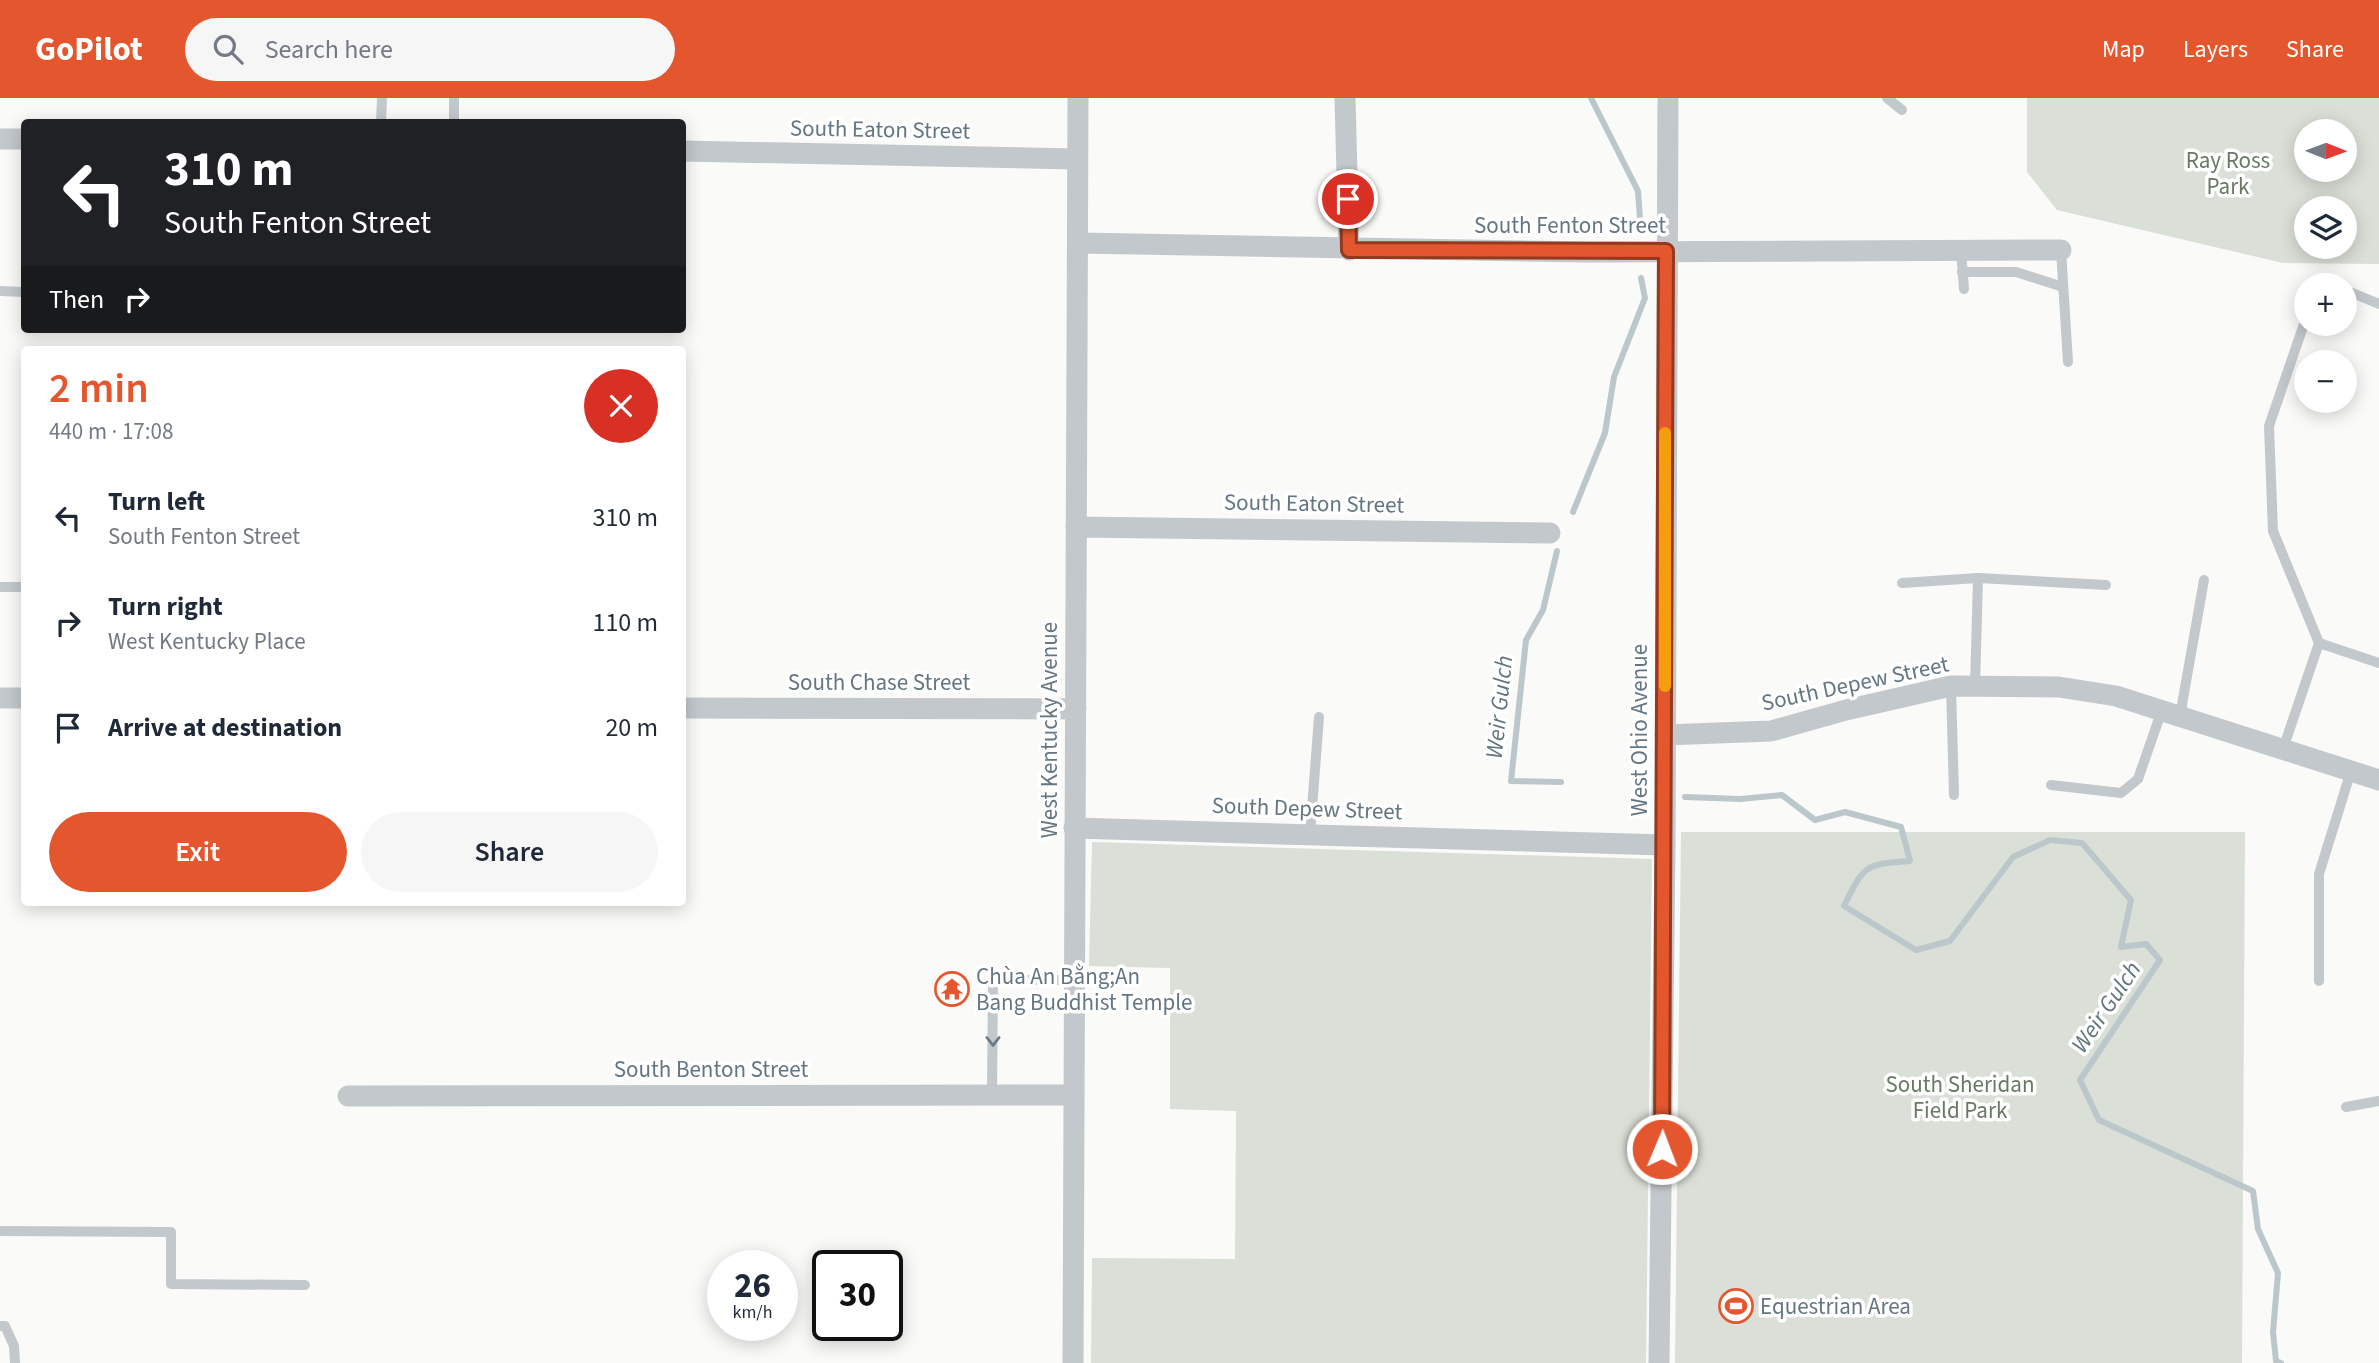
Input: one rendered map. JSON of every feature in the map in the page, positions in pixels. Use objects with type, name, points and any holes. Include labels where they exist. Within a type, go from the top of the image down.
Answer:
[{"type":"street","name":"West Kentucky Avenue","points":[[1073,1363],[1078,98]]},
{"type":"street","points":[[1345,98],[1349,250]]},
{"type":"street","name":"West Ohio Avenue","points":[[1659,1363],[1665,845],[1668,98]]},
{"type":"street","points":[[0,139],[21,139]]},
{"type":"street","name":"South Eaton Street","points":[[686,151],[1077,159]]},
{"type":"street","name":"South Fenton Street","points":[[1079,243],[1349,250],[2061,250]]},
{"type":"street","name":"South Eaton Street","points":[[1076,527],[1550,533]]},
{"type":"street","name":"South Depew Street","points":[[1665,735],[1771,731],[1846,710],[1951,686],[2059,687],[2116,696],[2379,780]]},
{"type":"street","points":[[0,698],[21,698]]},
{"type":"street","name":"South Chase Street","points":[[686,708],[1076,709]]},
{"type":"street","name":"South Depew Street","points":[[1074,828],[1665,845]]},
{"type":"street","name":"South Benton Street","points":[[348,1096],[1073,1095]]},
{"type":"lane","points":[[381,119],[382,98]]},
{"type":"lane","points":[[454,98],[454,119]]},
{"type":"lane","points":[[1887,98],[1902,110]]},
{"type":"lane","points":[[1961,250],[1964,289]]},
{"type":"lane","points":[[2061,250],[2068,362]]},
{"type":"lane","points":[[1962,272],[2016,272],[2063,287]]},
{"type":"lane","points":[[0,292],[21,292]]},
{"type":"lane","points":[[2357,295],[2379,303]]},
{"type":"lane","points":[[2283,749],[2319,643],[2273,531],[2269,426],[2300,336]]},
{"type":"lane","points":[[1975,687],[1978,578]]},
{"type":"lane","points":[[1902,583],[1978,578],[2106,585]]},
{"type":"lane","points":[[2051,785],[2121,793],[2138,779],[2171,713],[2204,580]]},
{"type":"lane","points":[[0,587],[21,587]]},
{"type":"lane","points":[[2319,643],[2379,663]]},
{"type":"lane","points":[[1951,686],[1954,795]]},
{"type":"lane","points":[[1310,835],[1319,718]]},
{"type":"lane","points":[[2319,981],[2319,874],[2351,771]]},
{"type":"lane","points":[[992,1095],[993,980],[1074,980]]},
{"type":"lane","points":[[2346,1107],[2379,1101]]},
{"type":"lane","points":[[0,1231],[171,1232],[171,1284],[305,1285]]},
{"type":"lane","points":[[0,1326],[5,1326],[14,1346],[15,1363]]},
{"type":"green space","name":"Ray Ross Park","points":[[2027,98],[2379,98],[2379,264],[2283,263],[2057,210],[2027,172]]},
{"type":"green space","name":"South Sheridan Field Park","points":[[1681,832],[2245,832],[2242,1363],[1675,1363]]},
{"type":"green space","points":[[1092,842],[1652,859],[1646,1363],[1091,1363],[1092,1258],[1235,1259],[1236,1111],[1170,1109],[1170,968],[1089,966]]},
{"type":"waterway","name":"Weir Gulch","points":[[1591,98],[1638,191],[1641,232]]},
{"type":"waterway","name":"Weir Gulch","points":[[1573,512],[1605,433],[1614,377],[1645,298],[1641,278]]},
{"type":"waterway","name":"Weir Gulch","points":[[1557,551],[1543,610],[1526,640],[1511,781],[1561,782]]},
{"type":"waterway","name":"Weir Gulch","points":[[1685,797],[1740,799],[1782,795],[1815,820],[1845,812],[1901,827],[1910,861],[1868,869],[1856,882],[1844,906],[1916,950],[1950,941],[2013,857],[2050,840],[2082,843],[2131,900],[2121,947],[2146,944],[2160,960],[2080,1080],[2099,1120],[2253,1191],[2258,1229],[2278,1273],[2273,1332],[2276,1361],[2281,1363]]},
{"type":"slow traffic","points":[[1665,433],[1665,686]]},
{"type":"place","name":"Chùa An Bằng;An Bang Buddhist Temple","points":[[952,989]]},
{"type":"place","name":"Equestrian Area","points":[[1736,1306]]},
{"type":"route","points":[[1348,199],[1349,250],[1666,251],[1662,1149]]}]
